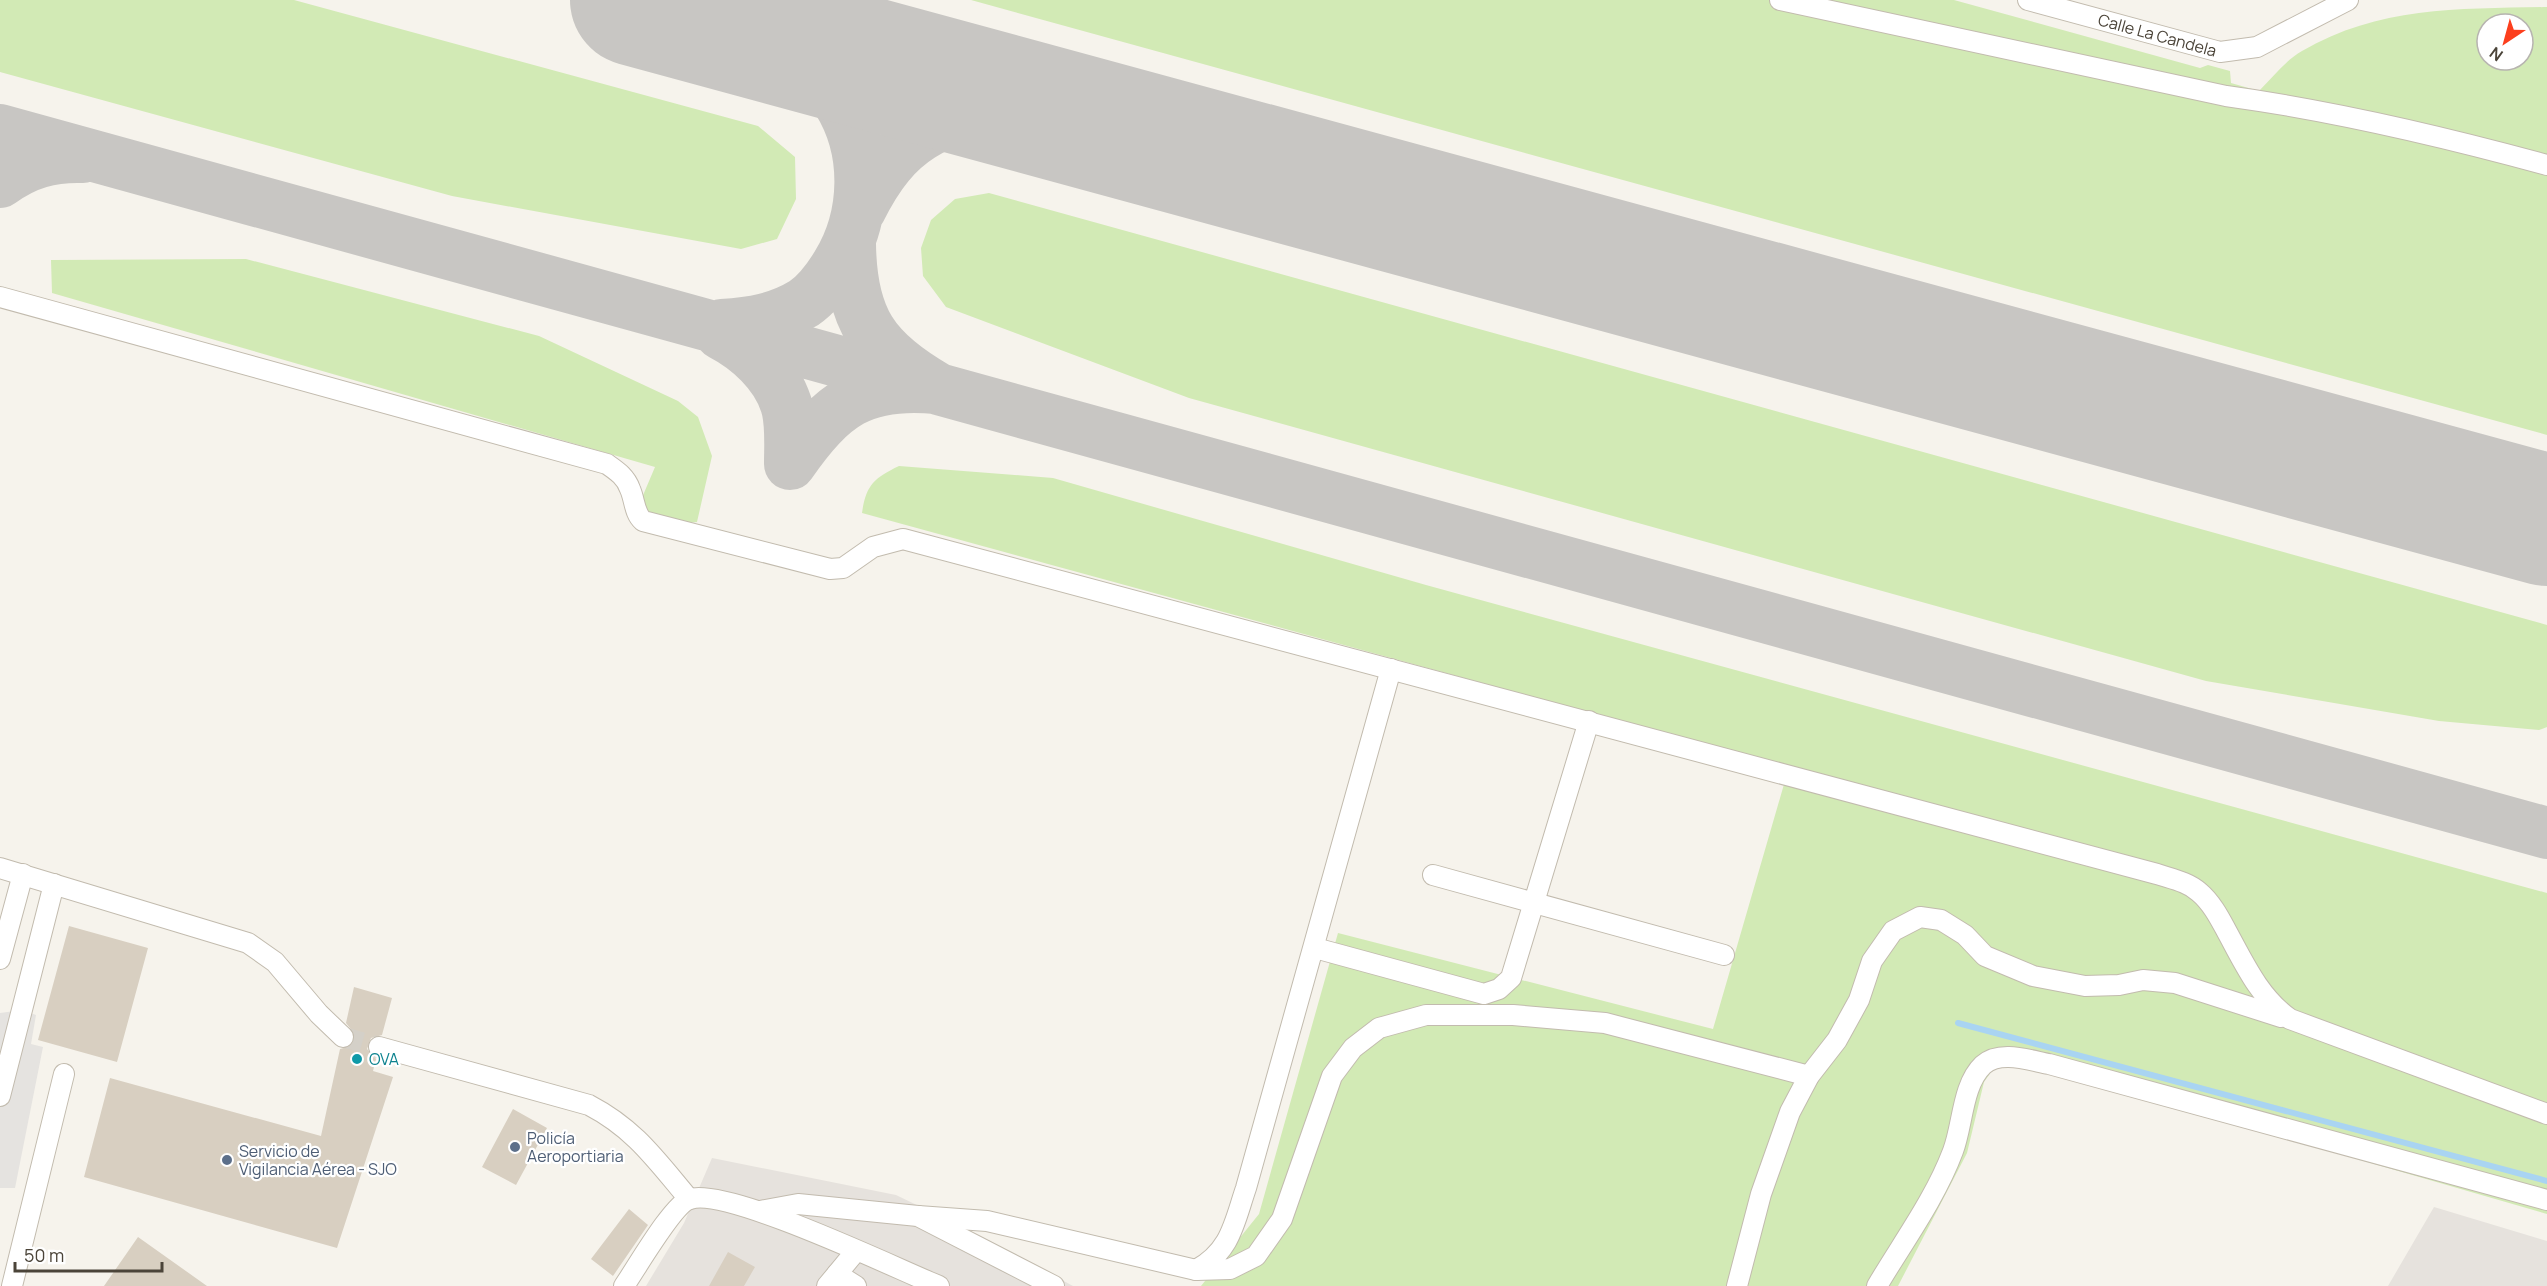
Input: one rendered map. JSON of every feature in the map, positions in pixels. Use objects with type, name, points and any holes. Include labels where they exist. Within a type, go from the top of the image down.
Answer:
[{"type":"street","points":[[1780,0],[2169,84],[2294,105],[2436,135],[2547,165]]},
{"type":"street","name":"Calle La Candela","points":[[2028,0],[2220,52],[2257,46],[2348,0]]},
{"type":"street","points":[[0,297],[607,464],[622,475],[630,488],[638,517],[644,521],[830,569],[843,568],[873,547],[903,539],[1589,721],[2185,883],[2200,893],[2216,913],[2253,980],[2272,1007],[2290,1019]]},
{"type":"street","points":[[1196,1270],[1213,1261],[1225,1247],[1246,1188],[1315,948],[1391,669]]},
{"type":"street","points":[[1315,948],[1484,994],[1499,989],[1511,978],[1589,721]]},
{"type":"street","points":[[0,868],[248,943],[275,962],[319,1014],[343,1037]]},
{"type":"street","points":[[0,958],[23,874]]},
{"type":"street","points":[[1433,875],[1724,955]]},
{"type":"street","points":[[0,1096],[54,884]]},
{"type":"street","points":[[1737,1286],[1761,1194],[1790,1112],[1809,1076],[1837,1040],[1859,1000],[1872,961],[1877,953],[1893,931],[1920,917],[1941,920],[1965,935],[1985,956],[2033,976],[2085,986],[2119,985],[2143,980],[2175,983],[2290,1019],[2547,1114]]},
{"type":"street","points":[[758,1211],[798,1204],[987,1221],[1196,1270],[1230,1269],[1256,1256],[1282,1219],[1332,1076],[1353,1048],[1379,1028],[1426,1015],[1513,1015],[1605,1023],[1809,1076]]},
{"type":"street","points":[[379,1047],[589,1105],[614,1118],[638,1139],[689,1199]]},
{"type":"street","points":[[1876,1286],[1938,1185],[1954,1149],[1975,1076],[1983,1065],[1997,1057],[2049,1064],[2547,1200]]},
{"type":"street","points":[[12,1286],[64,1074]]},
{"type":"street","points":[[624,1286],[676,1209],[689,1199],[714,1198],[758,1211],[939,1286]]},
{"type":"street","points":[[918,1216],[1054,1286]]},
{"type":"street","points":[[856,1251],[832,1280],[856,1286]]},
{"type":"shaded area","points":[[22,1010],[36,1015],[31,1044],[43,1047],[15,1188],[0,1188],[0,1013]]},
{"type":"shaded area","points":[[712,1158],[896,1195],[983,1237],[1073,1286],[646,1286],[684,1223]]},
{"type":"shaded area","points":[[2434,1207],[2547,1241],[2547,1286],[2388,1286]]},
{"type":"green space","points":[[0,0],[294,0],[758,126],[795,157],[796,199],[777,239],[741,249],[452,196],[0,72]]},
{"type":"green space","points":[[971,0],[1954,0],[2200,68],[2208,65],[2230,71],[2231,83],[2259,91],[2285,64],[2302,51],[2331,36],[2361,25],[2421,13],[2452,10],[2547,7],[2547,435]]},
{"type":"green space","points":[[989,193],[2547,625],[2547,727],[2539,730],[2439,721],[2206,681],[1189,398],[946,307],[923,276],[921,248],[931,220],[955,199]]},
{"type":"green space","points":[[246,259],[539,336],[678,401],[698,417],[712,456],[697,522],[679,524],[647,512],[641,500],[655,467],[52,293],[51,260]]},
{"type":"green space","points":[[899,466],[1053,478],[1426,585],[2547,893],[2547,1214],[2022,1062],[1994,1068],[1984,1082],[1967,1153],[1898,1286],[1201,1286],[1259,1214],[1338,933],[1713,1029],[1789,767],[862,513],[869,489],[883,474]]},
{"type":"building","points":[[69,926],[148,948],[117,1062],[38,1040]]},
{"type":"building","name":"Servicio de Vigilancia Aérea - SJO","points":[[354,987],[392,998],[382,1035],[371,1038],[367,1049],[376,1059],[373,1071],[393,1077],[337,1248],[84,1177],[110,1078],[321,1136],[340,1049],[351,1046],[355,1039],[354,1033],[346,1023]]},
{"type":"building","name":"Policía Aeroportiaria","points":[[513,1109],[547,1128],[516,1185],[482,1167]]},
{"type":"building","points":[[629,1209],[648,1225],[613,1276],[591,1259]]},
{"type":"building","points":[[138,1237],[207,1286],[104,1286]]},
{"type":"building","points":[[728,1252],[755,1267],[744,1286],[709,1286]]},
{"type":"waterway","points":[[1958,1023],[2547,1181]]},
{"type":"taxiway","points":[[722,325],[775,316],[809,299],[837,265],[847,246],[859,205],[859,162],[848,120],[825,83],[778,39]]},
{"type":"taxiway","points":[[860,210],[889,164],[904,148],[921,136],[961,117],[1012,103]]},
{"type":"taxiway","points":[[0,130],[2547,833]]},
{"type":"taxiway","points":[[0,182],[29,165],[50,159],[83,157]]},
{"type":"taxiway","points":[[721,334],[751,354],[768,372],[781,393],[789,418],[790,464],[820,426],[851,401],[888,388],[937,388],[897,360],[870,330],[861,313],[855,293],[850,244]]},
{"type":"runway","points":[[636,0],[2547,520]]},
{"type":"tunnel","points":[[343,1037],[379,1047]]},
{"type":"place","name":"OVA","points":[[357,1059]]},
{"type":"place","name":"Policía Aeroportiaria","points":[[515,1147]]},
{"type":"place","name":"Servicio de Vigilancia Aérea - SJO","points":[[227,1160]]}]
